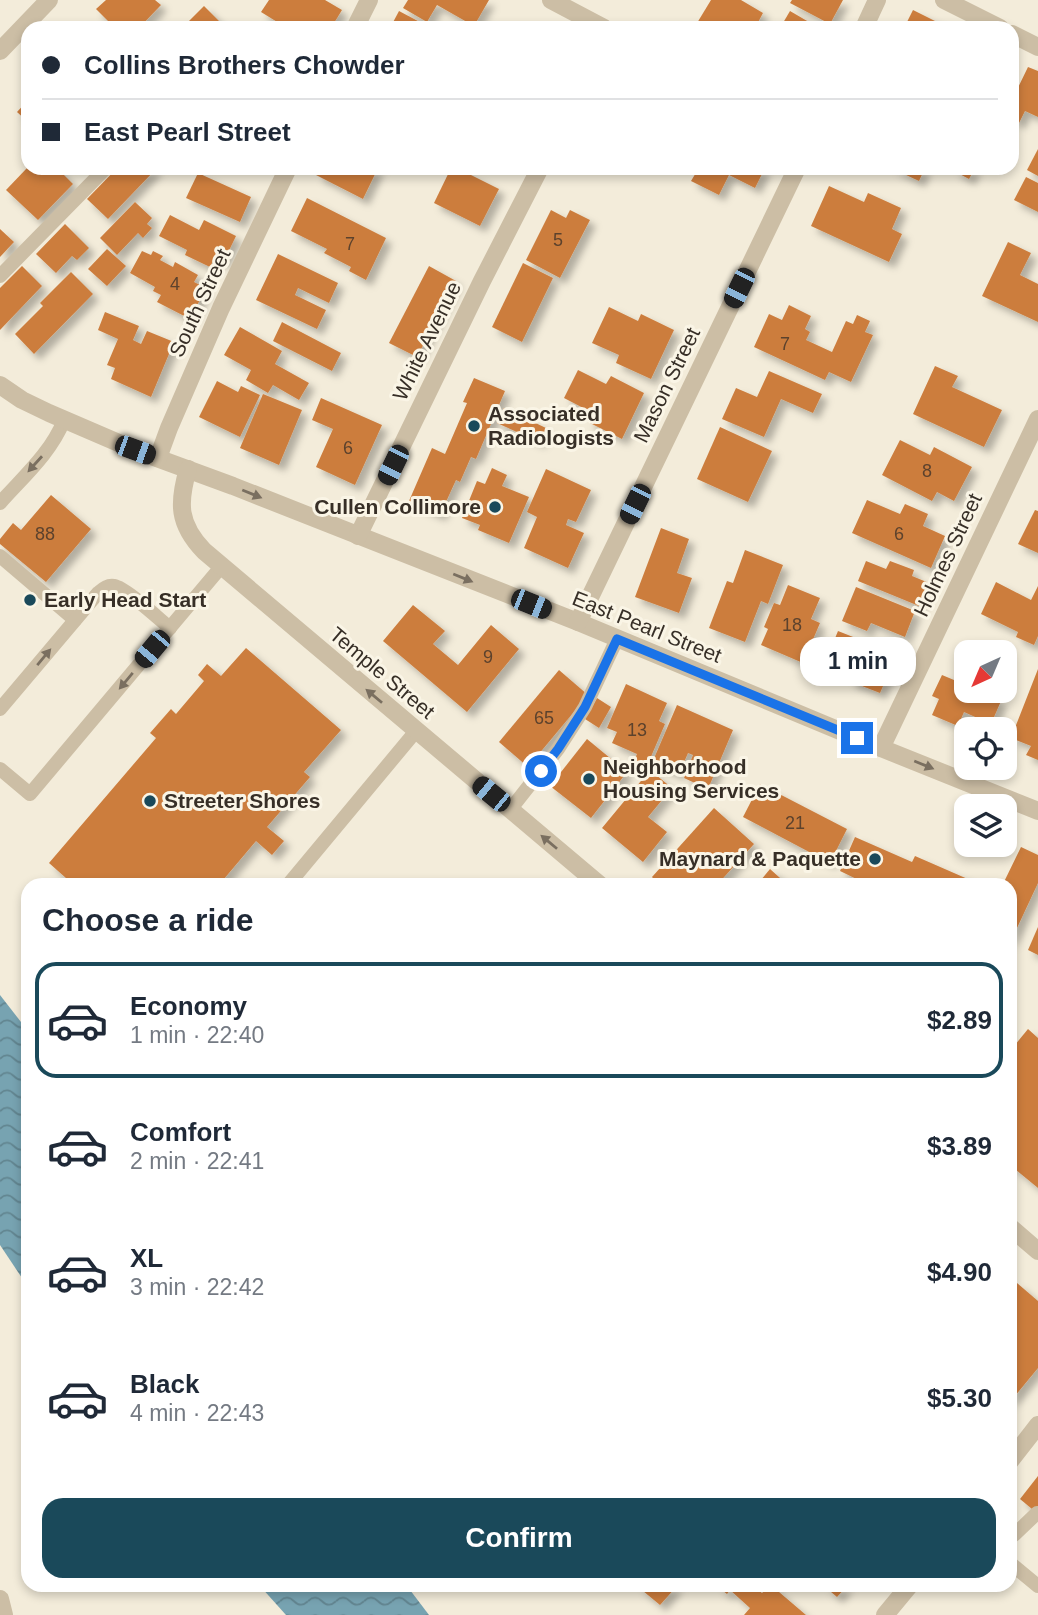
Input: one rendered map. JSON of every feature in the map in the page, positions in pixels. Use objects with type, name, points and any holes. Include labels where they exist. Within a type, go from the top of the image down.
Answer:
[{"type":"street","points":[[29,21],[49,0]]},
{"type":"street","points":[[358,21],[369,0]]},
{"type":"street","points":[[551,0],[591,21]]},
{"type":"street","points":[[867,21],[877,0]]},
{"type":"street","points":[[944,0],[986,21]]},
{"type":"street","points":[[0,51],[21,29]]},
{"type":"street","points":[[1019,38],[1038,47]]},
{"type":"street","name":"South Street","points":[[158,458],[221,309],[285,175]]},
{"type":"street","name":"White Avenue","points":[[358,536],[536,175]]},
{"type":"street","name":"Mason Street","points":[[578,622],[794,175]]},
{"type":"street","points":[[0,385],[22,400],[64,420],[158,458]]},
{"type":"street","name":"Holmes Street","points":[[881,748],[1038,419]]},
{"type":"street","name":"East Pearl Street","points":[[158,458],[578,622],[1038,811]]},
{"type":"street","name":"Temple Street","points":[[188,469],[181,496],[184,520],[197,544],[220,567],[591,878]]},
{"type":"street","points":[[1017,1237],[1038,1251]]},
{"type":"street","points":[[1017,1445],[1038,1425]]},
{"type":"street","points":[[885,1615],[904,1592]]},
{"type":"street","points":[[0,1599],[4,1615]]},
{"type":"lane","points":[[0,276],[99,175]]},
{"type":"lane","points":[[0,503],[47,450],[64,420]]},
{"type":"lane","points":[[0,556],[75,620]]},
{"type":"lane","points":[[0,769],[30,794],[220,567]]},
{"type":"lane","points":[[0,709],[98,593],[106,587],[111,586],[127,593],[170,628]]},
{"type":"lane","points":[[510,810],[558,749],[585,707],[617,639]]},
{"type":"lane","points":[[294,878],[416,731]]},
{"type":"lane","points":[[1017,1530],[1037,1513]]},
{"type":"lane","points":[[1017,1569],[1038,1586]]},
{"type":"water","points":[[0,995],[21,1022],[21,1276],[0,1245]]},
{"type":"water","points":[[265,1592],[412,1592],[429,1615],[286,1615]]},
{"type":"building","points":[[106,0],[155,0],[161,5],[146,21],[108,21],[96,9]]},
{"type":"building","points":[[269,0],[325,0],[342,10],[335,21],[276,21],[261,12]]},
{"type":"building","points":[[408,0],[489,0],[477,21],[465,21],[437,5],[425,21],[403,8]]},
{"type":"building","points":[[711,0],[741,0],[763,13],[759,21],[698,21]]},
{"type":"building","points":[[792,0],[843,0],[832,21],[824,21],[790,3]]},
{"type":"building","points":[[204,6],[219,21],[189,21]]},
{"type":"building","points":[[913,10],[935,21],[908,21]]},
{"type":"building","points":[[399,11],[418,21],[394,21]]},
{"type":"building","points":[[790,11],[807,21],[784,21]]},
{"type":"building","points":[[1028,67],[1038,71],[1038,117],[1025,111],[1019,123],[1019,86]]},
{"type":"building","points":[[1038,149],[1038,176],[1027,170]]},
{"type":"building","points":[[21,174],[64,175],[73,184],[38,220],[6,190]]},
{"type":"building","points":[[110,175],[150,175],[108,219],[87,199]]},
{"type":"building","points":[[197,175],[251,197],[240,222],[186,198]]},
{"type":"building","points":[[316,175],[375,175],[363,199]]},
{"type":"building","points":[[448,175],[471,175],[499,189],[480,226],[434,203]]},
{"type":"building","points":[[695,175],[729,175],[719,195],[691,181]]},
{"type":"building","points":[[729,175],[762,175],[755,188]]},
{"type":"building","points":[[906,175],[922,175],[919,181]]},
{"type":"building","points":[[1026,177],[1038,183],[1038,212],[1014,200]]},
{"type":"building","points":[[829,186],[864,202],[868,193],[901,208],[892,229],[902,234],[889,262],[811,226]]},
{"type":"building","points":[[307,198],[386,238],[366,280],[349,271],[351,267],[324,253],[327,249],[291,231]]},
{"type":"building","points":[[135,202],[152,218],[147,224],[152,228],[143,238],[138,233],[117,255],[100,238]]},
{"type":"building","points":[[551,210],[566,218],[570,210],[590,220],[560,278],[526,260]]},
{"type":"building","points":[[170,215],[199,230],[204,220],[236,236],[223,263],[214,259],[210,267],[185,255],[187,250],[159,236]]},
{"type":"building","points":[[65,224],[89,248],[77,260],[72,256],[56,273],[36,254]]},
{"type":"building","points":[[0,229],[14,242],[0,257]]},
{"type":"building","points":[[1008,242],[1031,253],[1020,275],[1038,284],[1038,322],[982,296]]},
{"type":"building","points":[[107,249],[126,266],[107,286],[88,269]]},
{"type":"building","points":[[142,251],[151,255],[153,251],[163,256],[160,260],[173,267],[175,262],[198,275],[194,282],[206,288],[190,319],[157,302],[161,295],[153,291],[155,287],[130,273]]},
{"type":"building","points":[[278,254],[338,283],[329,303],[298,288],[295,295],[326,310],[317,329],[256,300]]},
{"type":"building","points":[[523,263],[553,278],[522,342],[492,327]]},
{"type":"building","points":[[22,266],[42,286],[0,330],[0,288]]},
{"type":"building","points":[[429,266],[456,281],[417,357],[389,343]]},
{"type":"building","points":[[71,272],[93,294],[34,354],[15,334],[43,306],[40,303]]},
{"type":"building","points":[[789,305],[811,316],[805,329],[810,332],[806,340],[832,352],[846,321],[853,324],[857,315],[870,321],[865,332],[873,335],[851,382],[829,372],[825,380],[754,347],[769,314],[782,320]]},
{"type":"building","points":[[609,307],[638,321],[641,314],[674,330],[651,379],[616,363],[619,355],[592,343]]},
{"type":"building","points":[[105,312],[139,326],[133,340],[141,344],[147,331],[174,342],[151,397],[111,379],[115,368],[107,365],[118,339],[98,330]]},
{"type":"building","points":[[282,322],[341,353],[332,371],[273,341]]},
{"type":"building","points":[[240,327],[282,351],[275,364],[309,383],[299,400],[273,385],[268,393],[246,380],[251,370],[224,355]]},
{"type":"building","points":[[935,366],[958,376],[952,387],[1002,410],[984,447],[913,414]]},
{"type":"building","points":[[578,370],[606,384],[611,376],[644,393],[622,439],[588,422],[593,413],[564,398]]},
{"type":"building","points":[[769,371],[822,394],[813,413],[781,399],[764,437],[722,419],[736,388],[757,397]]},
{"type":"building","name":"Associated Radiologists","points":[[474,378],[505,391],[476,459],[471,457],[460,482],[456,480],[440,515],[409,501],[432,448],[445,454],[467,403],[463,402]]},
{"type":"building","points":[[217,381],[238,392],[241,386],[260,395],[240,437],[199,417]]},
{"type":"building","points":[[263,394],[302,410],[279,465],[240,448]]},
{"type":"building","points":[[321,398],[382,425],[355,485],[316,467],[333,429],[312,420]]},
{"type":"building","points":[[504,408],[546,428],[539,442],[497,423]]},
{"type":"building","points":[[720,427],[772,451],[748,502],[697,479]]},
{"type":"building","points":[[900,440],[930,455],[934,447],[972,467],[954,501],[937,492],[932,501],[882,475]]},
{"type":"building","name":"Cullen Collimore","points":[[492,468],[507,475],[502,486],[529,497],[509,543],[478,530],[480,525],[462,518],[477,481],[485,484]]},
{"type":"building","points":[[546,469],[591,490],[576,522],[568,519],[566,525],[584,533],[568,568],[524,548],[537,517],[527,512]]},
{"type":"building","points":[[51,495],[91,529],[46,582],[0,544],[0,539],[13,523],[21,530]]},
{"type":"building","points":[[867,500],[900,514],[905,504],[928,514],[923,526],[945,536],[931,568],[852,533]]},
{"type":"building","points":[[1035,510],[1038,511],[1038,553],[1018,544]]},
{"type":"building","points":[[661,528],[689,539],[677,573],[692,578],[679,613],[635,597]]},
{"type":"building","points":[[745,550],[783,565],[768,604],[761,601],[745,642],[709,628],[727,581],[733,583]]},
{"type":"building","points":[[866,561],[886,569],[890,561],[914,570],[912,576],[929,583],[919,606],[858,581]]},
{"type":"building","points":[[996,582],[1031,600],[1038,586],[1038,636],[1034,645],[1016,637],[1018,632],[981,614]]},
{"type":"building","points":[[788,585],[820,598],[811,619],[820,623],[803,663],[761,645],[768,629],[764,627],[774,603],[780,605]]},
{"type":"building","points":[[856,587],[915,611],[905,637],[871,623],[867,631],[842,621]]},
{"type":"building","points":[[413,605],[445,631],[433,644],[458,665],[491,625],[519,649],[467,712],[383,641]]},
{"type":"building","points":[[838,631],[901,656],[891,679],[887,677],[880,693],[849,681],[855,669],[827,658]]},
{"type":"building","points":[[246,648],[341,730],[304,772],[310,777],[267,827],[284,841],[272,855],[256,841],[225,878],[66,878],[49,863],[156,738],[150,733],[171,709],[176,714],[204,681],[198,675],[207,664],[221,676]]},
{"type":"building","points":[[1038,669],[1038,760],[1026,755],[1031,746],[1017,740],[1017,723]]},
{"type":"building","points":[[559,670],[588,695],[528,767],[499,742]]},
{"type":"building","points":[[942,675],[954,680],[954,704],[1000,704],[994,717],[975,717],[964,712],[962,717],[954,717],[954,724],[932,715],[939,699],[932,696]]},
{"type":"building","points":[[626,684],[667,703],[659,721],[665,724],[644,773],[631,767],[637,754],[612,743],[617,732],[607,728]]},
{"type":"building","points":[[597,698],[611,707],[599,728],[585,719]]},
{"type":"building","points":[[677,705],[733,730],[708,789],[684,778],[693,755],[688,753],[679,774],[652,763]]},
{"type":"building","name":"Neighborhood Housing Services","points":[[587,739],[627,772],[591,818],[550,786]]},
{"type":"building","points":[[650,770],[672,788],[648,817],[667,832],[643,862],[602,828]]},
{"type":"building","points":[[760,784],[847,829],[830,863],[743,817]]},
{"type":"building","points":[[714,808],[754,844],[723,878],[652,877]]},
{"type":"building","name":"Maynard & Paquette","points":[[855,837],[912,862],[915,856],[965,878],[854,878],[840,871]]},
{"type":"building","points":[[1021,847],[1038,855],[1038,883],[1017,928],[1017,878],[1006,878]]},
{"type":"building","points":[[770,869],[780,878],[763,878]]},
{"type":"building","points":[[1038,927],[1038,955],[1028,950]]},
{"type":"building","points":[[1028,1029],[1038,1038],[1038,1188],[1017,1171],[1017,1042]]},
{"type":"building","points":[[1017,1283],[1038,1301],[1038,1368],[1017,1394]]},
{"type":"building","points":[[1038,1476],[1038,1514],[1020,1499]]},
{"type":"building","points":[[644,1592],[672,1592],[660,1605]]},
{"type":"building","points":[[732,1592],[779,1592],[806,1615],[744,1615],[750,1608]]},
{"type":"place","name":"Associated Radiologists","points":[[474,426]]},
{"type":"place","name":"Cullen Collimore","points":[[495,507]]},
{"type":"place","name":"Early Head Start","points":[[30,600]]},
{"type":"place","name":"Neighborhood Housing Services","points":[[589,779]]},
{"type":"place","name":"Streeter Shores","points":[[150,801]]},
{"type":"place","name":"Maynard & Paquette","points":[[875,859]]},
{"type":"route","points":[[541,771],[585,707],[617,639],[857,738]]}]
